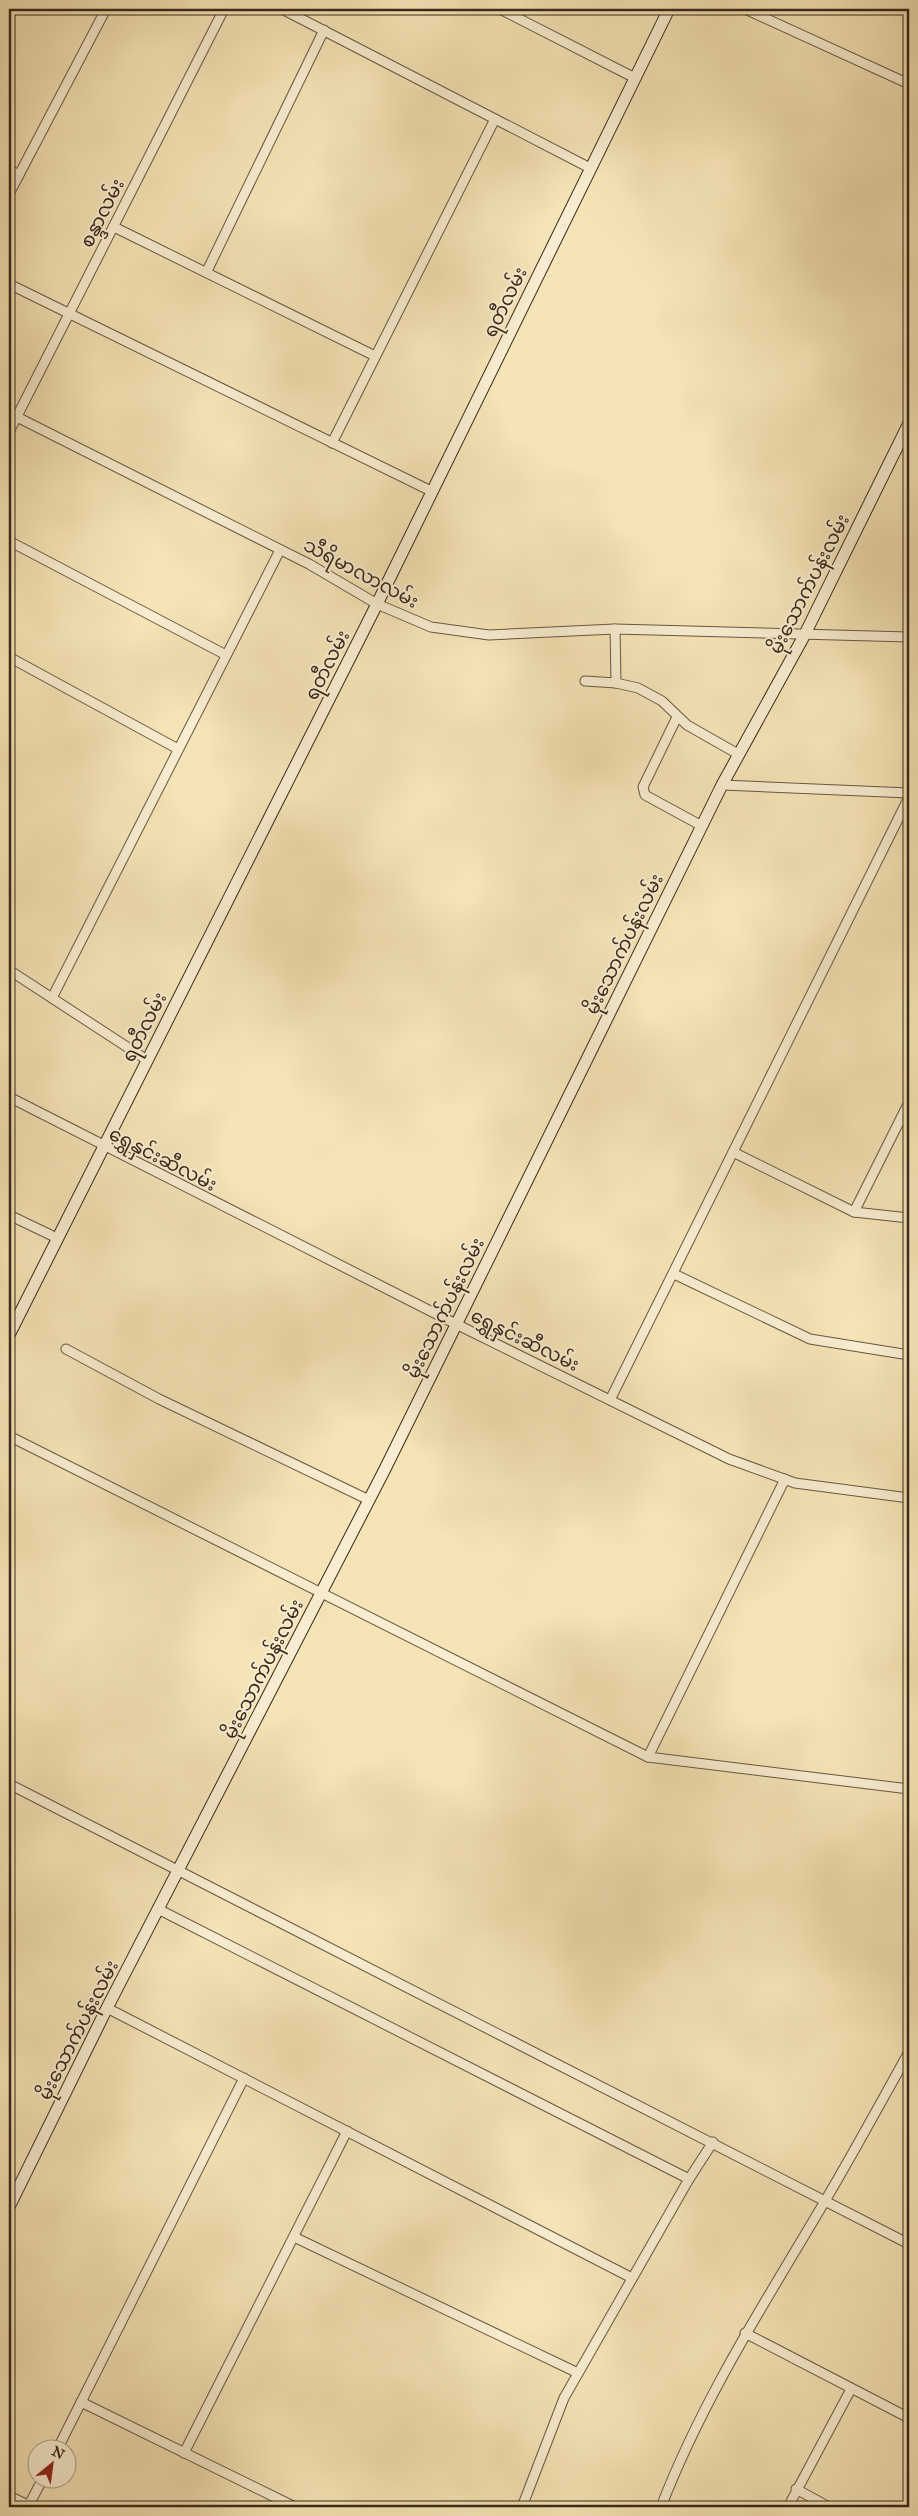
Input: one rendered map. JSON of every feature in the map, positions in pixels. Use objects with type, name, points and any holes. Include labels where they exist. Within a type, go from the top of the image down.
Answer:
[{"type":"street","points":[[9,194],[106,9]]},
{"type":"street","name":"စန္ဒာလမ်း","points":[[9,432],[13,415],[70,314],[224,9]]},
{"type":"street","points":[[282,9],[590,168]]},
{"type":"street","points":[[500,9],[635,78]]},
{"type":"street","name":"ရတီလမ်း","points":[[9,1335],[377,604],[669,9]]},
{"type":"street","points":[[745,9],[909,84]]},
{"type":"street","points":[[206,271],[324,30]]},
{"type":"street","points":[[332,443],[495,119]]},
{"type":"street","points":[[9,170],[18,175]]},
{"type":"street","points":[[114,227],[375,356]]},
{"type":"street","points":[[9,284],[431,491]]},
{"type":"street","name":"သီရိမာလာလမ်း","points":[[13,415],[280,550],[377,604],[431,627],[489,635],[615,628],[804,636],[909,637]]},
{"type":"street","name":"မိုးသောက်ပန်းလမ်း","points":[[9,2207],[107,2008],[323,1592],[722,785],[804,636],[909,422]]},
{"type":"street","points":[[9,542],[226,656]]},
{"type":"street","points":[[52,998],[280,550]]},
{"type":"street","points":[[615,628],[616,683]]},
{"type":"street","points":[[9,657],[178,749]]},
{"type":"street","points":[[585,681],[616,683],[638,688],[662,701],[687,725],[738,754]]},
{"type":"street","points":[[677,717],[643,787],[645,795],[702,826]]},
{"type":"street","points":[[722,785],[909,793]]},
{"type":"street","points":[[610,1400],[909,797]]},
{"type":"street","points":[[9,970],[147,1060]]},
{"type":"street","name":"ရွှေနှင်းဆီလမ်း","points":[[9,1097],[456,1324],[729,1459],[795,1483],[909,1498]]},
{"type":"street","points":[[854,1212],[909,1102]]},
{"type":"street","points":[[733,1152],[854,1212],[909,1218]]},
{"type":"street","points":[[9,1215],[57,1238]]},
{"type":"street","points":[[674,1274],[810,1339],[909,1355]]},
{"type":"street","points":[[66,1349],[159,1399],[369,1500]]},
{"type":"street","points":[[9,1436],[323,1592],[648,1757],[909,1788]]},
{"type":"street","points":[[648,1757],[785,1479]]},
{"type":"street","points":[[9,1784],[178,1872],[713,2142],[909,2244]]},
{"type":"street","points":[[158,1909],[689,2179]]},
{"type":"street","points":[[107,2008],[632,2278]]},
{"type":"street","points":[[661,2507],[676,2467],[745,2332],[826,2200],[909,2052]]},
{"type":"street","points":[[63,2438],[244,2078]]},
{"type":"street","points":[[184,2453],[347,2132]]},
{"type":"street","points":[[522,2507],[564,2398],[689,2179],[713,2142]]},
{"type":"street","points":[[294,2237],[578,2373]]},
{"type":"street","points":[[745,2332],[909,2418]]},
{"type":"street","points":[[788,2507],[851,2389]]},
{"type":"street","points":[[81,2402],[295,2507]]},
{"type":"street","points":[[9,2496],[30,2507],[39,2488]]},
{"type":"street","points":[[796,2489],[830,2507]]}]
